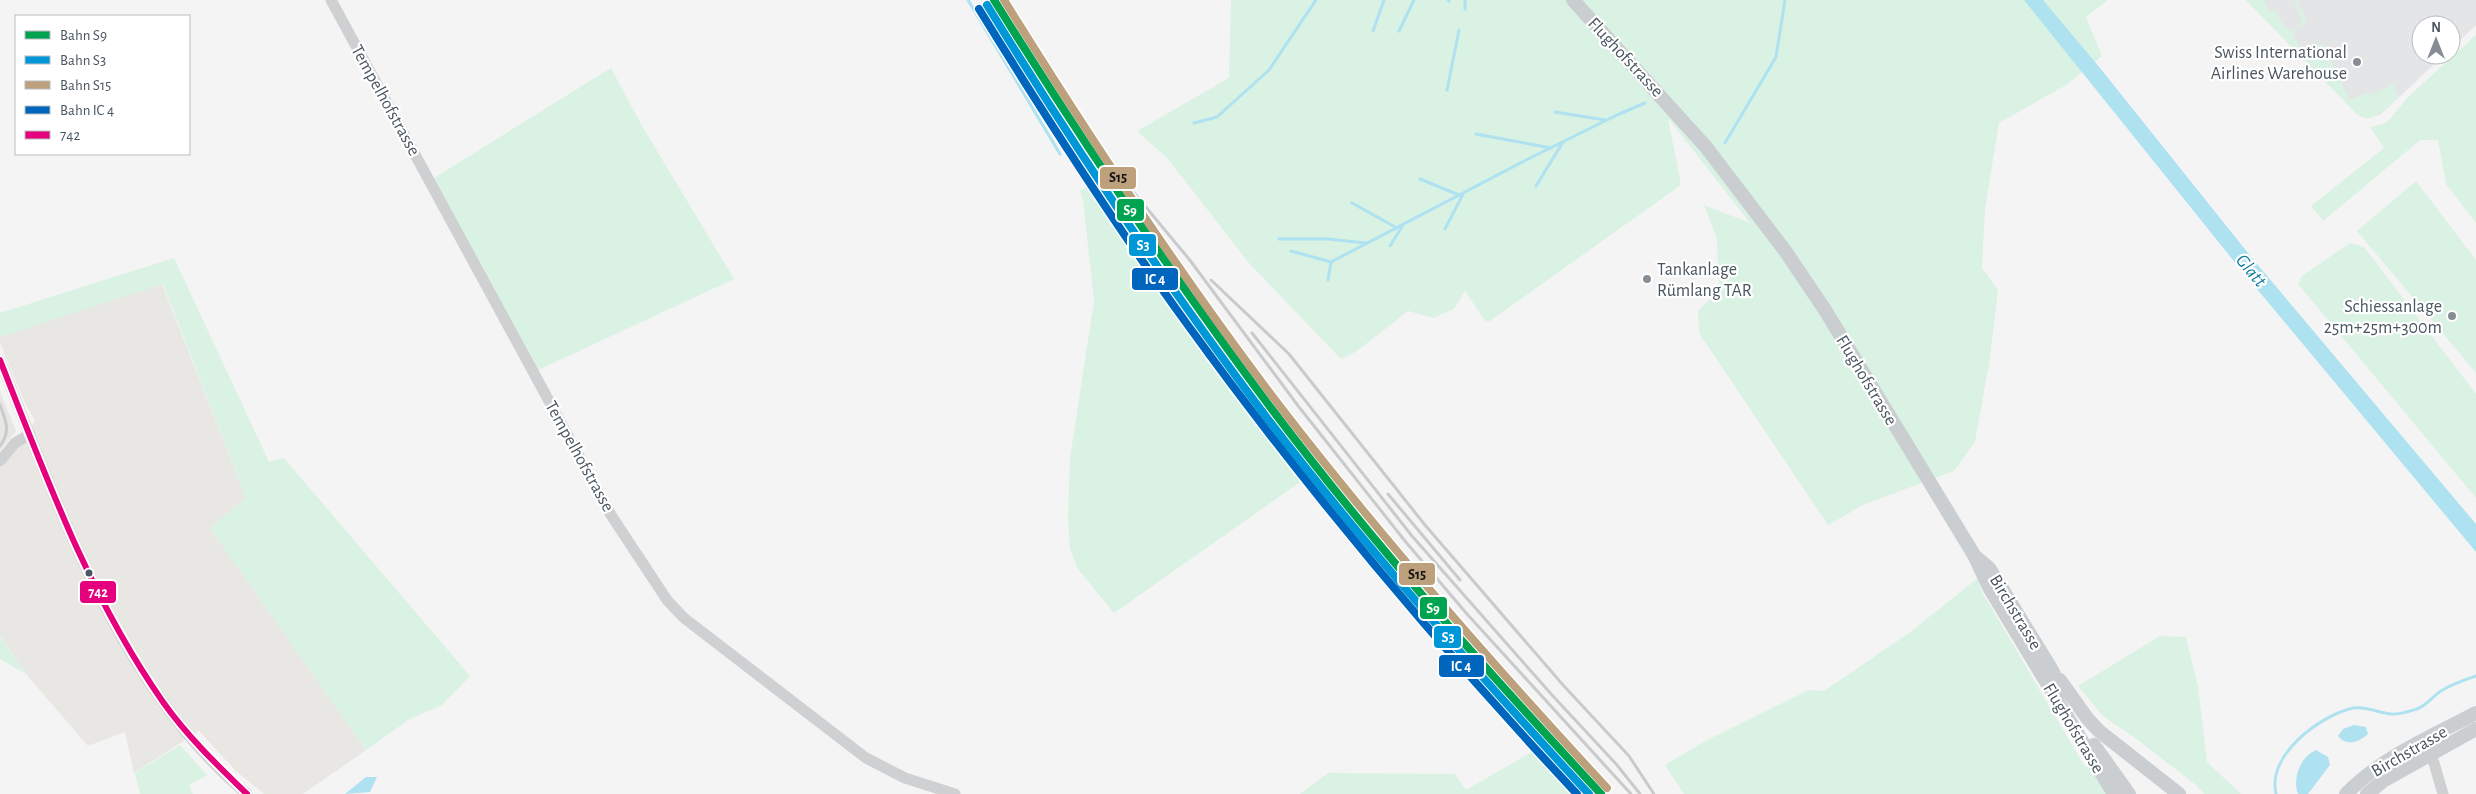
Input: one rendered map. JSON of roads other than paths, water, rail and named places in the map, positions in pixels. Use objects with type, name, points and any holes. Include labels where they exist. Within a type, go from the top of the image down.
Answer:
[{"type":"main road","name":"Flughofstrasse","points":[[1573,0],[1713,154],[1786,252],[1825,310],[1974,555],[1990,589],[2114,794]]},
{"type":"main road","name":"Birchstrasse","points":[[1974,555],[1989,568],[2053,672],[2099,730],[2177,792]]},
{"type":"main road","name":"Birchstrasse","points":[[2053,672],[2056,684],[2078,721],[2128,794]]},
{"type":"main road","name":"Birchstrasse","points":[[2367,794],[2426,748],[2476,713]]},
{"type":"main road","name":"Birchstrasse","points":[[2346,794],[2377,766],[2476,729]]},
{"type":"street","name":"Tempelhofstrasse","points":[[330,0],[611,515],[667,600],[684,618],[866,758],[905,778],[955,794]]},
{"type":"street","points":[[0,360],[89,574],[126,645],[175,719],[215,765],[247,794]]},
{"type":"street","points":[[0,461],[15,443],[30,434]]},
{"type":"street","points":[[2426,748],[2443,794]]},
{"type":"water","name":"Glatt","points":[[2024,0],[2043,0],[2252,258],[2476,524],[2476,552],[2237,265]]},
{"type":"water","points":[[2354,725],[2366,727],[2368,734],[2353,742],[2345,741],[2338,736],[2343,729]]},
{"type":"water","points":[[2316,750],[2328,757],[2330,765],[2308,794],[2298,794],[2296,782],[2299,769],[2310,753]]},
{"type":"water","points":[[366,777],[377,777],[370,792],[345,794]]},
{"type":"waterway","points":[[968,0],[1060,154]]},
{"type":"waterway","points":[[1194,123],[1217,117],[1269,70],[1316,0]]},
{"type":"waterway","points":[[1373,31],[1384,0]]},
{"type":"waterway","points":[[1399,31],[1414,0]]},
{"type":"waterway","points":[[1465,0],[1465,9]]},
{"type":"waterway","points":[[1725,143],[1776,57],[1785,0]]},
{"type":"waterway","points":[[1447,90],[1459,30]]},
{"type":"waterway","points":[[1291,251],[1331,262],[1526,160],[1645,103]]},
{"type":"waterway","points":[[1555,112],[1605,120]]},
{"type":"waterway","points":[[1476,134],[1551,148]]},
{"type":"waterway","points":[[1536,186],[1563,142]]},
{"type":"waterway","points":[[1420,179],[1459,195]]},
{"type":"waterway","points":[[1445,229],[1463,194]]},
{"type":"waterway","points":[[1352,203],[1397,228]]},
{"type":"waterway","points":[[1390,246],[1403,225]]},
{"type":"waterway","points":[[1279,239],[1328,239],[1366,243]]},
{"type":"waterway","points":[[1328,280],[1331,262]]},
{"type":"waterway","points":[[2276,794],[2275,779],[2279,765],[2287,752],[2298,739],[2325,719],[2353,708],[2394,714],[2411,711],[2423,706],[2445,689],[2476,676]]},
{"type":"railway","points":[[1100,152],[1189,259],[1299,407],[1405,541],[1467,614],[1631,794]]},
{"type":"railway","points":[[1211,280],[1289,354],[1425,525],[1563,685],[1629,756],[1654,794]]},
{"type":"railway","points":[[1252,333],[1412,536],[1552,695],[1617,765],[1640,794]]},
{"type":"railway","points":[[0,405],[6,421],[5,436],[0,446]]},
{"type":"railway","points":[[1388,494],[1460,580]]},
{"type":"rail line","name":"S9","points":[[994,0],[1061,105],[1200,311],[1312,462],[1433,607],[1601,794]]},
{"type":"rail line","name":"S15","points":[[1004,0],[1138,208],[1209,310],[1282,409],[1360,507],[1440,602],[1607,788]]},
{"type":"rail line","name":"S3","points":[[987,5],[1053,111],[1122,215],[1193,317],[1267,418],[1383,563],[1589,794]]},
{"type":"place","name":"Swiss International Airlines Warehouse","points":[[2357,62]]},
{"type":"place","name":"Tankanlage Rümlang TAR","points":[[1647,279]]},
{"type":"place","name":"Schiessanlage 25m+25m+300m","points":[[2452,316]]}]
